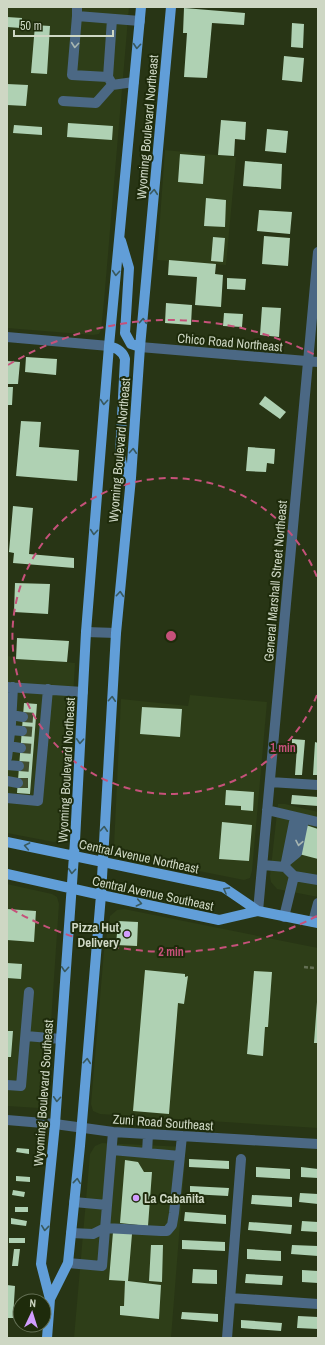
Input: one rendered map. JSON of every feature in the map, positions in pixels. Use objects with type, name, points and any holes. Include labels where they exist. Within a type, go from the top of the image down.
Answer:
[{"type":"main road","name":"Wyoming Boulevard Northeast","points":[[71,888],[86,632],[109,346],[141,7]]},
{"type":"main road","name":"Wyoming Boulevard Northeast","points":[[100,896],[116,633],[131,478],[140,347],[171,7]]},
{"type":"main road","points":[[119,237],[129,268],[125,333],[131,344],[140,347]]},
{"type":"main road","points":[[109,346],[124,354],[125,359],[120,456],[123,469],[131,478]]},
{"type":"main road","name":"Central Avenue Northeast","points":[[7,842],[223,887],[258,911]]},
{"type":"main road","name":"Central Avenue Southeast","points":[[7,874],[100,896],[219,920],[258,911],[316,923]]},
{"type":"main road","name":"Wyoming Boulevard Southeast","points":[[48,1293],[41,1264],[55,1124],[71,888]]},
{"type":"main road","name":"Wyoming Boulevard Southeast","points":[[52,1295],[68,1263],[82,1128],[100,896]]},
{"type":"street","points":[[134,82],[110,81],[72,75],[77,12],[112,19],[140,21]]},
{"type":"street","points":[[63,101],[96,103],[110,81],[112,19]]},
{"type":"street","name":"General Marshall Street Northeast","points":[[258,911],[313,362],[318,252]]},
{"type":"street","points":[[7,337],[109,346]]},
{"type":"street","name":"Chico Road Northeast","points":[[140,347],[313,362]]},
{"type":"street","points":[[86,632],[116,633]]},
{"type":"street","points":[[7,758],[10,722],[10,687],[83,692]]},
{"type":"street","points":[[7,798],[38,801],[35,784],[39,733],[48,689]]},
{"type":"street","points":[[10,722],[23,717]]},
{"type":"street","points":[[10,722],[22,731]]},
{"type":"street","points":[[8,746],[21,748]]},
{"type":"street","points":[[7,765],[19,766]]},
{"type":"street","points":[[7,782],[18,783]]},
{"type":"street","points":[[270,782],[318,785]]},
{"type":"street","points":[[267,810],[318,822]]},
{"type":"street","points":[[263,865],[286,864],[297,853],[300,818]]},
{"type":"street","points":[[286,864],[294,876],[318,880]]},
{"type":"street","points":[[284,917],[294,876]]},
{"type":"street","points":[[316,923],[318,903]]},
{"type":"street","points":[[7,1085],[21,1086],[29,992]]},
{"type":"street","points":[[26,1036],[61,1039]]},
{"type":"street","name":"Zuni Road Southeast","points":[[7,1120],[55,1124],[113,1132],[318,1144]]},
{"type":"street","points":[[68,1263],[102,1266],[113,1132]]},
{"type":"street","points":[[147,1153],[148,1134]]},
{"type":"street","points":[[71,1233],[93,1234],[105,1228],[161,1232],[167,1231],[172,1224],[182,1136]]},
{"type":"street","points":[[112,1150],[180,1156]]},
{"type":"street","points":[[227,1338],[241,1159]]},
{"type":"street","points":[[74,1202],[107,1205]]},
{"type":"street","points":[[230,1298],[318,1304]]},
{"type":"path","points":[[304,967],[314,968]]},
{"type":"shaded area","points":[[7,7],[129,7],[104,301],[101,330],[99,334],[93,335],[7,328]]},
{"type":"shaded area","points":[[165,150],[236,157],[226,265],[157,260]]},
{"type":"shaded area","points":[[7,656],[75,663],[65,830],[61,840],[54,842],[7,833]]},
{"type":"shaded area","points":[[190,695],[267,702],[252,871],[250,878],[244,880],[124,856],[118,852],[114,846],[121,699],[188,706]]},
{"type":"shaded area","points":[[278,804],[285,804],[318,812],[318,897],[277,889],[271,882],[270,876]]},
{"type":"shaded area","points":[[7,884],[52,894],[57,897],[59,904],[46,1097],[43,1107],[39,1108],[7,1106]]},
{"type":"shaded area","points":[[124,909],[318,948],[318,1128],[100,1114],[93,1111],[91,1104],[104,951],[110,916],[117,910]]},
{"type":"shaded area","points":[[102,1143],[186,1147],[171,1338],[74,1338],[90,1154],[95,1146]]},
{"type":"building","points":[[184,8],[245,13],[244,25],[212,23],[207,78],[184,77],[187,33],[183,33]]},
{"type":"building","points":[[7,17],[22,18],[21,28],[7,27]]},
{"type":"building","points":[[292,23],[304,24],[303,48],[291,47]]},
{"type":"building","points":[[35,25],[50,26],[47,74],[31,73]]},
{"type":"building","points":[[284,56],[304,58],[302,82],[282,80]]},
{"type":"building","points":[[7,84],[28,85],[26,106],[7,105]]},
{"type":"building","points":[[221,120],[246,122],[245,140],[235,139],[234,156],[218,155]]},
{"type":"building","points":[[68,123],[113,126],[112,140],[67,137]]},
{"type":"building","points":[[14,125],[42,127],[42,135],[13,133]]},
{"type":"building","points":[[267,129],[288,131],[286,153],[265,151]]},
{"type":"building","points":[[180,154],[205,156],[203,184],[178,182]]},
{"type":"building","points":[[245,161],[282,164],[281,189],[243,186]]},
{"type":"building","points":[[206,198],[226,200],[225,227],[204,226]]},
{"type":"building","points":[[259,210],[292,212],[290,234],[257,231]]},
{"type":"building","points":[[264,236],[290,238],[288,266],[262,264]]},
{"type":"building","points":[[213,237],[225,238],[223,262],[211,261]]},
{"type":"building","points":[[169,260],[216,264],[215,274],[223,275],[221,307],[195,305],[197,277],[168,275]]},
{"type":"building","points":[[227,278],[246,279],[245,290],[227,289]]},
{"type":"building","points":[[166,303],[192,305],[191,325],[165,323]]},
{"type":"building","points":[[262,307],[281,308],[279,337],[260,335]]},
{"type":"building","points":[[224,313],[243,314],[242,327],[223,326]]},
{"type":"building","points":[[26,357],[57,359],[56,375],[25,372]]},
{"type":"building","points":[[7,361],[20,362],[18,384],[7,384]]},
{"type":"building","points":[[7,387],[13,387],[12,405],[7,405]]},
{"type":"building","points":[[265,396],[286,412],[280,419],[259,404]]},
{"type":"building","points":[[21,421],[41,422],[39,447],[79,450],[77,481],[16,476]]},
{"type":"building","points":[[248,447],[275,449],[274,464],[267,463],[266,472],[246,471]]},
{"type":"building","points":[[13,506],[33,508],[29,554],[74,558],[74,568],[13,563],[14,553],[9,552]]},
{"type":"building","points":[[15,583],[50,584],[48,614],[14,612]]},
{"type":"building","points":[[17,638],[69,641],[67,662],[16,659]]},
{"type":"building","points":[[24,703],[37,704],[30,794],[17,793]]},
{"type":"building","points":[[142,707],[182,709],[180,737],[140,734]]},
{"type":"building","points":[[292,739],[305,740],[302,775],[295,775],[297,747],[292,747]]},
{"type":"building","points":[[315,742],[318,743],[318,775],[313,775]]},
{"type":"building","points":[[226,790],[254,792],[253,811],[241,810],[241,806],[225,805]]},
{"type":"building","points":[[292,795],[318,797],[318,806],[291,804]]},
{"type":"building","points":[[222,822],[252,825],[249,861],[219,859]]},
{"type":"building","points":[[306,825],[318,829],[318,859],[299,854]]},
{"type":"building","points":[[7,909],[36,911],[34,942],[7,940]]},
{"type":"building","name":"Pizza Hut Delivery","points":[[118,921],[138,922],[137,946],[116,945]]},
{"type":"building","points":[[7,963],[22,964],[21,979],[7,978]]},
{"type":"building","points":[[145,970],[185,974],[185,977],[188,976],[184,1004],[178,1003],[169,1114],[133,1111]]},
{"type":"building","points":[[254,971],[272,972],[268,1027],[265,1027],[263,1056],[247,1054]]},
{"type":"building","points":[[317,1002],[318,1043],[314,1043]]},
{"type":"building","points":[[7,1031],[13,1031],[11,1057],[7,1057]]},
{"type":"building","points":[[17,1148],[29,1149],[29,1154],[16,1152]]},
{"type":"building","points":[[189,1159],[229,1161],[229,1169],[189,1167]]},
{"type":"building","name":"La Cabañita","points":[[125,1160],[138,1162],[144,1172],[152,1172],[148,1226],[120,1223]]},
{"type":"building","points":[[256,1167],[290,1169],[290,1179],[256,1177]]},
{"type":"building","points":[[301,1167],[318,1169],[318,1178],[301,1177]]},
{"type":"building","points":[[16,1176],[30,1177],[30,1182],[16,1181]]},
{"type":"building","points":[[190,1186],[229,1188],[228,1196],[190,1194]]},
{"type":"building","points":[[13,1190],[25,1192],[24,1197],[12,1195]]},
{"type":"building","points":[[300,1193],[318,1194],[318,1204],[299,1202]]},
{"type":"building","points":[[252,1195],[292,1197],[292,1207],[251,1204]]},
{"type":"building","points":[[15,1207],[28,1207],[28,1212],[15,1212]]},
{"type":"building","points":[[185,1212],[226,1215],[226,1224],[184,1221]]},
{"type":"building","points":[[11,1218],[27,1221],[26,1226],[11,1224]]},
{"type":"building","points":[[302,1221],[318,1222],[318,1232],[301,1231]]},
{"type":"building","points":[[249,1222],[292,1225],[291,1234],[248,1230]]},
{"type":"building","points":[[113,1232],[132,1234],[128,1281],[161,1285],[159,1319],[120,1315],[120,1306],[124,1306],[125,1281],[109,1280]]},
{"type":"building","points":[[9,1238],[25,1238],[25,1243],[9,1243]]},
{"type":"building","points":[[182,1240],[225,1242],[225,1251],[182,1249]]},
{"type":"building","points":[[151,1245],[163,1245],[162,1282],[149,1281]]},
{"type":"building","points":[[292,1245],[318,1246],[318,1256],[291,1254]]},
{"type":"building","points":[[14,1249],[20,1249],[18,1266],[12,1266]]},
{"type":"building","points":[[247,1249],[281,1251],[281,1261],[247,1259]]},
{"type":"building","points":[[193,1269],[217,1270],[217,1284],[192,1283]]},
{"type":"building","points":[[302,1270],[318,1271],[318,1283],[302,1282]]},
{"type":"building","points":[[246,1274],[283,1276],[282,1285],[245,1283]]},
{"type":"building","points":[[7,1285],[15,1286],[15,1293],[12,1293],[12,1318],[7,1318]]},
{"type":"building","points":[[182,1312],[218,1314],[218,1322],[181,1319]]},
{"type":"building","points":[[298,1316],[318,1317],[318,1329],[297,1328]]},
{"type":"building","points":[[241,1320],[282,1323],[281,1331],[241,1328]]},
{"type":"tunnel","points":[[23,717],[36,718]]},
{"type":"tunnel","points":[[22,731],[35,732]]},
{"type":"tunnel","points":[[21,748],[34,749]]},
{"type":"tunnel","points":[[19,766],[32,767]]},
{"type":"tunnel","points":[[18,783],[31,783]]},
{"type":"place","name":"Pizza Hut Delivery","points":[[127,934]]},
{"type":"place","name":"La Cabañita","points":[[136,1198]]}]
